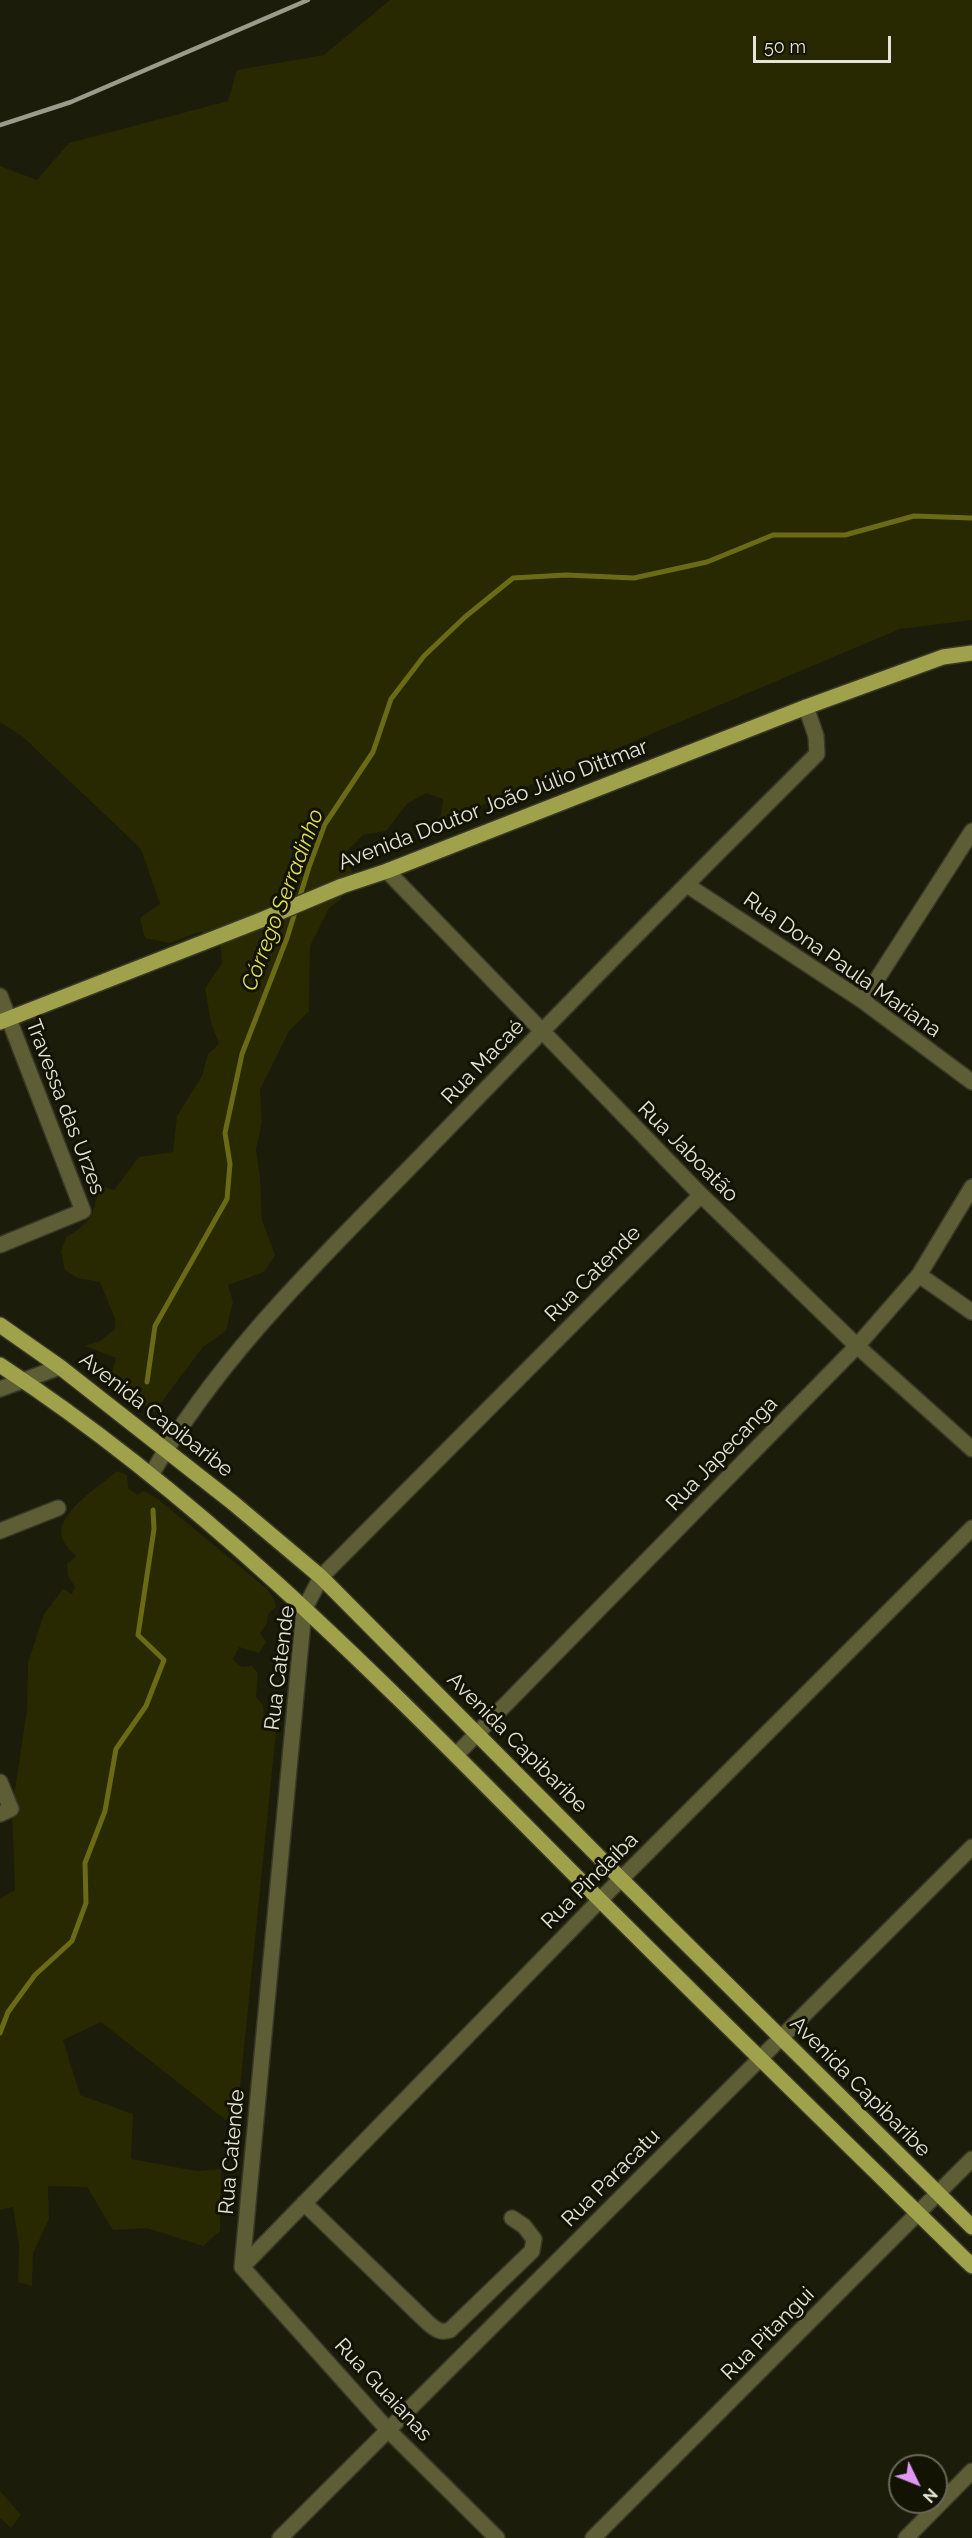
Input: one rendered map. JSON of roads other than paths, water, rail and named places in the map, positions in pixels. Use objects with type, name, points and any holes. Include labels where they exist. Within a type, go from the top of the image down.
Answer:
[{"type":"main road","name":"Avenida Doutor João Júlio Dittmar","points":[[4,1020],[342,886],[387,871],[806,707],[944,657],[972,653]]},
{"type":"main road","name":"Avenida Capibaribe","points":[[0,1325],[60,1367],[232,1502],[321,1577],[972,2227]]},
{"type":"main road","points":[[0,1365],[151,1475],[304,1610],[456,1755],[972,2266]]},
{"type":"street","name":"Rua Macaé","points":[[151,1475],[178,1430],[266,1318],[541,1032],[817,754],[816,736],[806,707]]},
{"type":"street","points":[[864,1001],[972,831]]},
{"type":"street","name":"Rua Jaboatão","points":[[387,871],[701,1196],[857,1346],[972,1449]]},
{"type":"street","name":"Rua Dona Paula Mariana","points":[[687,885],[864,1001],[972,1082]]},
{"type":"street","name":"Travessa das Urzes","points":[[0,996],[4,1020],[83,1211],[0,1245]]},
{"type":"street","name":"Rua Japecanga","points":[[456,1755],[857,1346],[919,1275],[972,1186]]},
{"type":"street","name":"Rua Catende","points":[[242,2267],[304,1610],[321,1577],[701,1196]]},
{"type":"street","points":[[919,1275],[972,1312]]},
{"type":"street","points":[[0,1389],[60,1367]]},
{"type":"street","points":[[0,1531],[58,1508]]},
{"type":"street","name":"Rua Pindaíba","points":[[242,2267],[600,1900],[972,1528]]},
{"type":"street","points":[[0,1782],[6,1811]]},
{"type":"street","name":"Rua Paracatu","points":[[280,2538],[972,1847]]},
{"type":"street","name":"Rua Pitangui","points":[[593,2538],[972,2159]]},
{"type":"street","points":[[304,2203],[427,2322],[438,2331],[445,2332],[450,2330],[532,2251],[534,2239],[524,2226],[512,2218]]},
{"type":"street","name":"Rua Guaianas","points":[[242,2267],[388,2430],[497,2538]]},
{"type":"street","points":[[906,2538],[972,2471]]},
{"type":"waterway","name":"Córrego Serradinho","points":[[147,1382],[155,1326],[227,1199],[230,1164],[225,1133],[242,1054],[287,938],[325,824],[373,752],[391,699],[424,656],[465,617],[513,578],[566,575],[634,578],[707,562],[773,535],[845,535],[914,516],[972,518]]},
{"type":"waterway","name":"Córrego Serradinho","points":[[0,2033],[8,2012],[35,1975],[72,1941],[86,1903],[85,1863],[105,1811],[116,1749],[146,1706],[164,1660],[138,1635],[154,1529],[153,1510]]},
{"type":"railway","points":[[0,125],[71,102],[308,0]]}]
